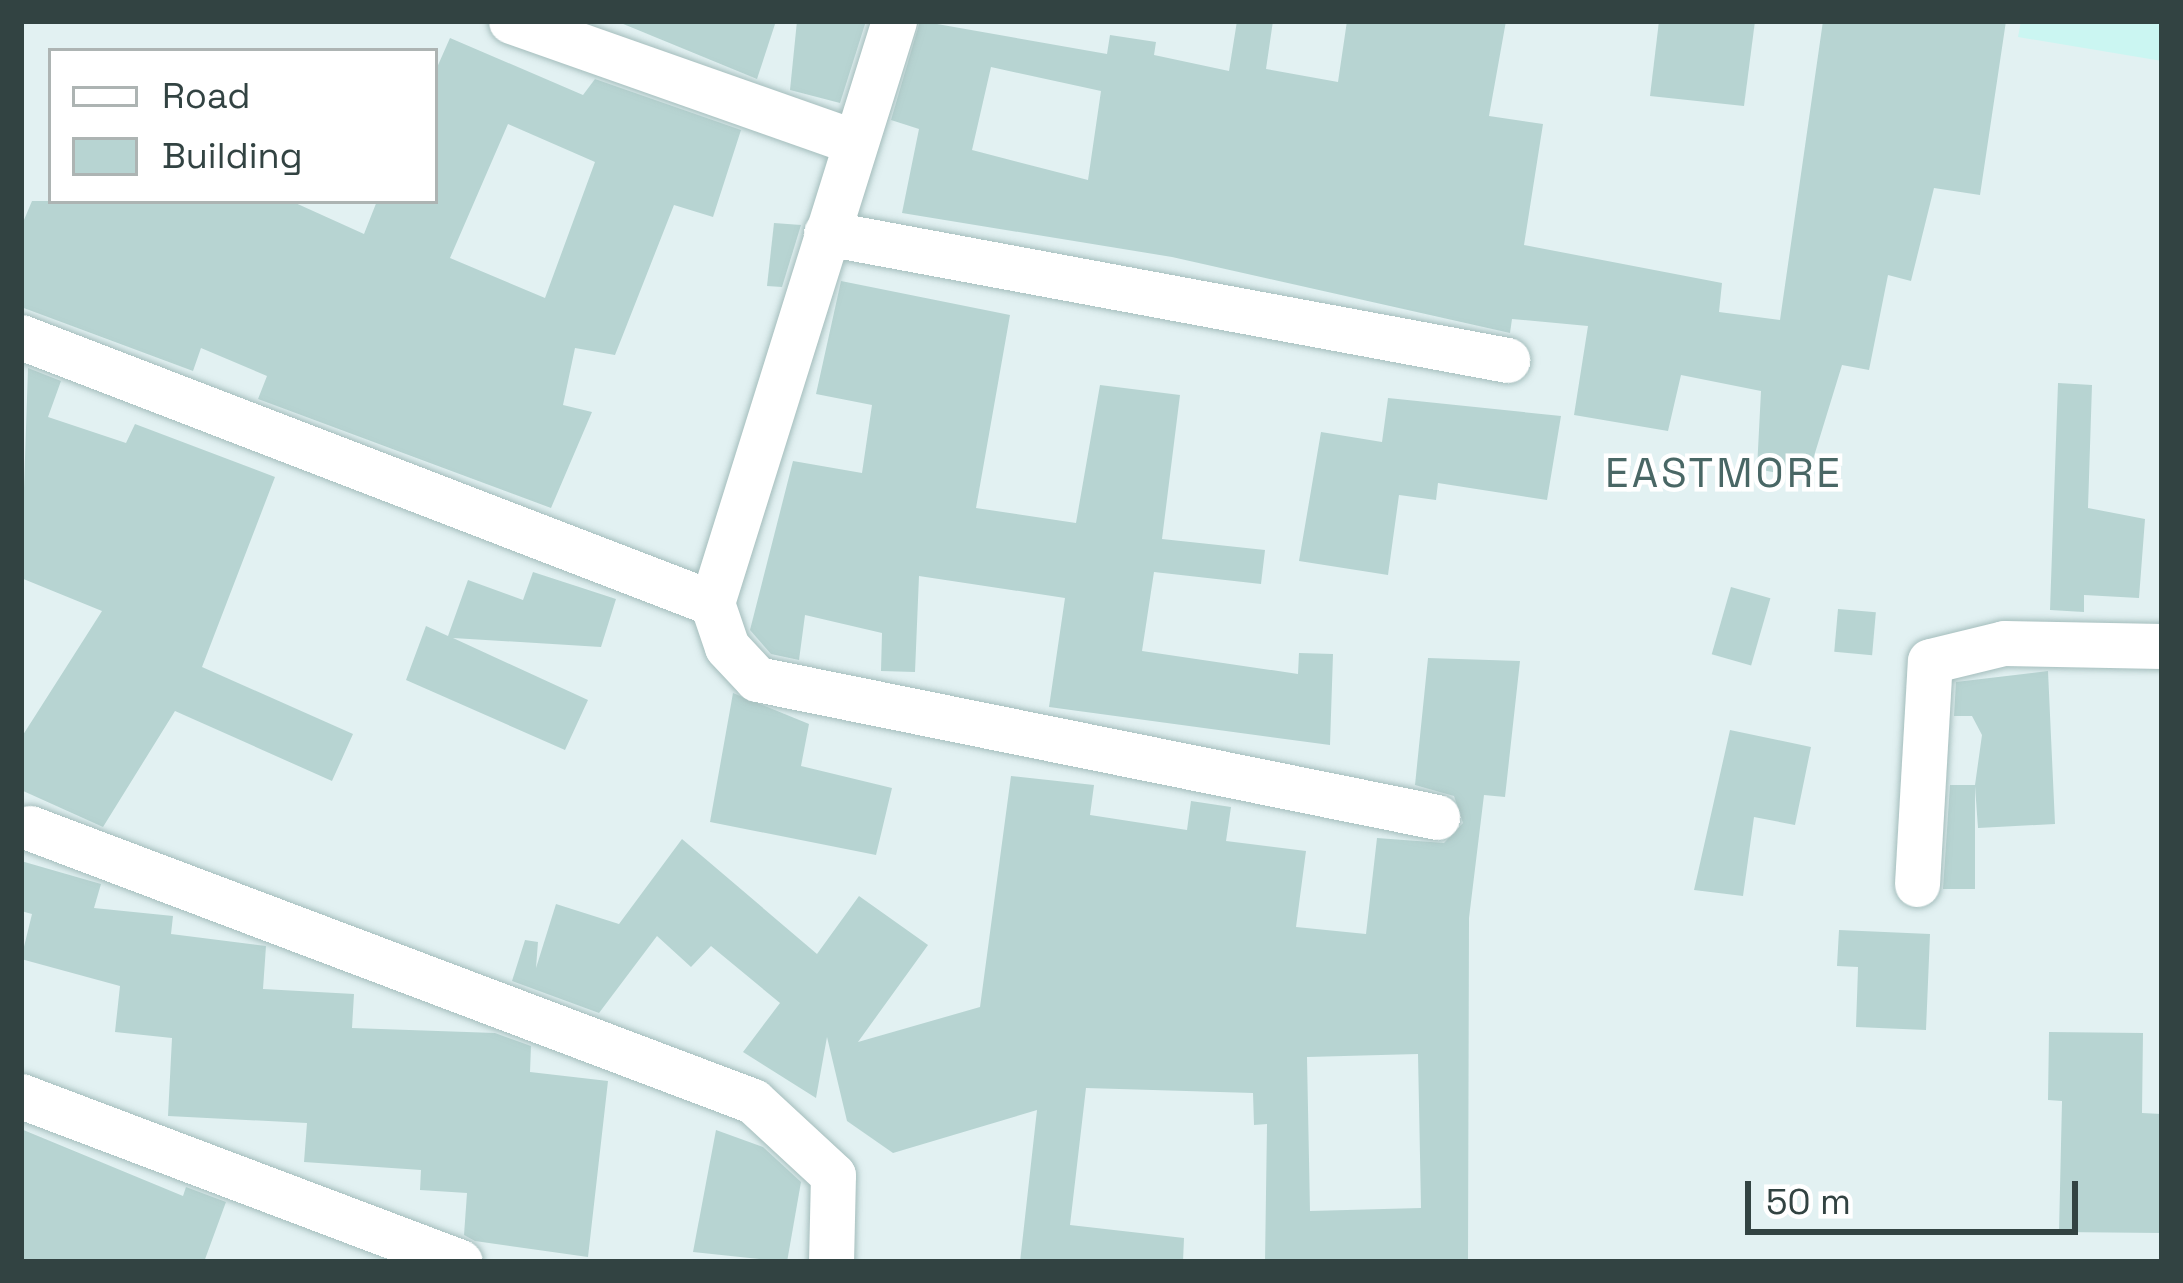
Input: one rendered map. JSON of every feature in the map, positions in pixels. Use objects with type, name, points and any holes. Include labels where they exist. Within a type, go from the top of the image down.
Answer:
[{"type":"street","points":[[511,21],[855,142]]},
{"type":"street","points":[[894,21],[712,603],[727,647],[757,679],[1437,817]]},
{"type":"street","points":[[826,232],[1507,360]]},
{"type":"street","points":[[21,337],[712,603]]},
{"type":"street","points":[[1917,884],[1930,661],[2004,643],[2162,646]]},
{"type":"street","points":[[30,829],[753,1101],[833,1175],[831,1262]]},
{"type":"street","points":[[21,1096],[386,1249],[460,1262]]},
{"type":"shaded area","points":[[2021,21],[2162,21],[2162,61],[2018,37]]},
{"type":"building","points":[[616,21],[776,21],[757,79]]},
{"type":"building","points":[[797,21],[866,21],[840,103],[790,90]]},
{"type":"building","points":[[920,21],[1107,54],[1110,35],[1156,42],[1154,55],[1229,71],[1237,21],[1273,21],[1266,69],[1338,82],[1347,21],[1506,21],[1489,116],[1543,124],[1524,245],[1722,283],[1719,312],[1780,320],[1823,21],[2006,21],[1980,195],[1934,188],[1911,281],[1888,275],[1869,370],[1842,365],[1807,479],[1757,469],[1761,391],[1681,375],[1668,431],[1574,415],[1588,326],[1512,319],[1510,333],[1172,257],[902,213],[919,129],[891,120]],"holes":[[[991,67],[1101,91],[1088,180],[972,150]]]},
{"type":"building","points":[[1659,21],[1755,21],[1744,106],[1650,96]]},
{"type":"building","points":[[450,38],[583,95],[595,79],[741,130],[713,217],[674,205],[615,355],[575,348],[563,405],[592,412],[551,508],[258,399],[267,376],[201,348],[193,371],[21,307],[21,227],[32,201],[298,204],[364,234],[376,204],[438,204],[438,65]],"holes":[[[508,124],[595,162],[545,298],[450,258]]]},
{"type":"building","points":[[774,223],[801,225],[782,287],[767,286]]},
{"type":"building","points":[[841,281],[1010,315],[976,508],[1076,523],[1100,385],[1180,395],[1162,539],[1265,550],[1261,584],[1154,572],[1142,651],[1298,674],[1299,653],[1333,654],[1330,745],[1049,707],[1065,598],[919,576],[915,672],[881,671],[882,633],[805,615],[799,660],[771,654],[750,630],[793,461],[862,473],[872,405],[816,394]]},
{"type":"building","points":[[28,368],[61,381],[48,417],[126,443],[135,424],[275,477],[202,667],[353,734],[332,781],[175,711],[103,827],[21,790],[21,738],[102,611],[21,578]]},
{"type":"building","points":[[2058,383],[2092,385],[2088,508],[2145,519],[2139,598],[2084,595],[2084,612],[2050,610]]},
{"type":"building","points":[[1388,398],[1561,416],[1547,500],[1438,483],[1436,500],[1399,495],[1388,575],[1299,561],[1321,432],[1382,442]]},
{"type":"building","points":[[533,572],[616,599],[601,647],[453,638],[588,700],[565,750],[406,680],[426,626],[448,636],[468,580],[523,600]]},
{"type":"building","points":[[1731,587],[1770,598],[1751,666],[1712,654]]},
{"type":"building","points":[[1838,609],[1876,612],[1872,655],[1834,652]]},
{"type":"building","points":[[1428,658],[1520,661],[1505,797],[1484,795],[1469,918],[1468,1262],[1265,1262],[1267,1124],[1254,1125],[1253,1093],[1086,1088],[1070,1225],[1184,1238],[1183,1262],[1020,1262],[1037,1110],[893,1153],[847,1121],[827,1037],[816,1098],[743,1052],[780,1003],[711,946],[691,967],[657,936],[599,1013],[512,981],[525,940],[538,942],[536,968],[556,904],[619,924],[682,839],[817,954],[859,896],[928,945],[858,1042],[980,1007],[1011,776],[1094,785],[1090,815],[1187,830],[1191,801],[1231,807],[1226,841],[1306,851],[1296,927],[1366,934],[1377,838],[1444,843],[1463,823],[1454,796],[1415,785]],"holes":[[[1418,1054],[1421,1208],[1310,1211],[1307,1057]]]},
{"type":"building","points":[[2048,671],[2055,824],[1978,828],[1975,786],[1975,889],[1943,889],[1950,785],[1975,785],[1982,735],[1972,716],[1954,716],[1956,682]]},
{"type":"building","points":[[733,693],[809,724],[801,766],[892,788],[876,855],[710,822]]},
{"type":"building","points":[[1730,730],[1811,747],[1795,825],[1754,817],[1743,896],[1694,890]]},
{"type":"building","points":[[21,861],[101,884],[94,908],[173,916],[171,934],[266,946],[263,989],[354,994],[352,1028],[495,1033],[531,1046],[530,1072],[608,1081],[588,1257],[475,1241],[464,1235],[467,1193],[420,1190],[421,1170],[304,1162],[307,1123],[168,1116],[172,1038],[115,1032],[120,986],[21,959],[32,914],[21,911]]},
{"type":"building","points":[[1839,930],[1930,934],[1926,1030],[1856,1027],[1858,967],[1837,966]]},
{"type":"building","points":[[2049,1032],[2143,1033],[2142,1113],[2162,1114],[2162,1233],[2059,1232],[2062,1101],[2048,1100]]},
{"type":"building","points":[[21,1129],[183,1196],[186,1187],[226,1202],[204,1262],[21,1262]]},
{"type":"building","points":[[716,1130],[763,1147],[801,1182],[787,1262],[693,1252]]},
{"type":"district","name":"EASTMORE","points":[[1724,473]]}]
